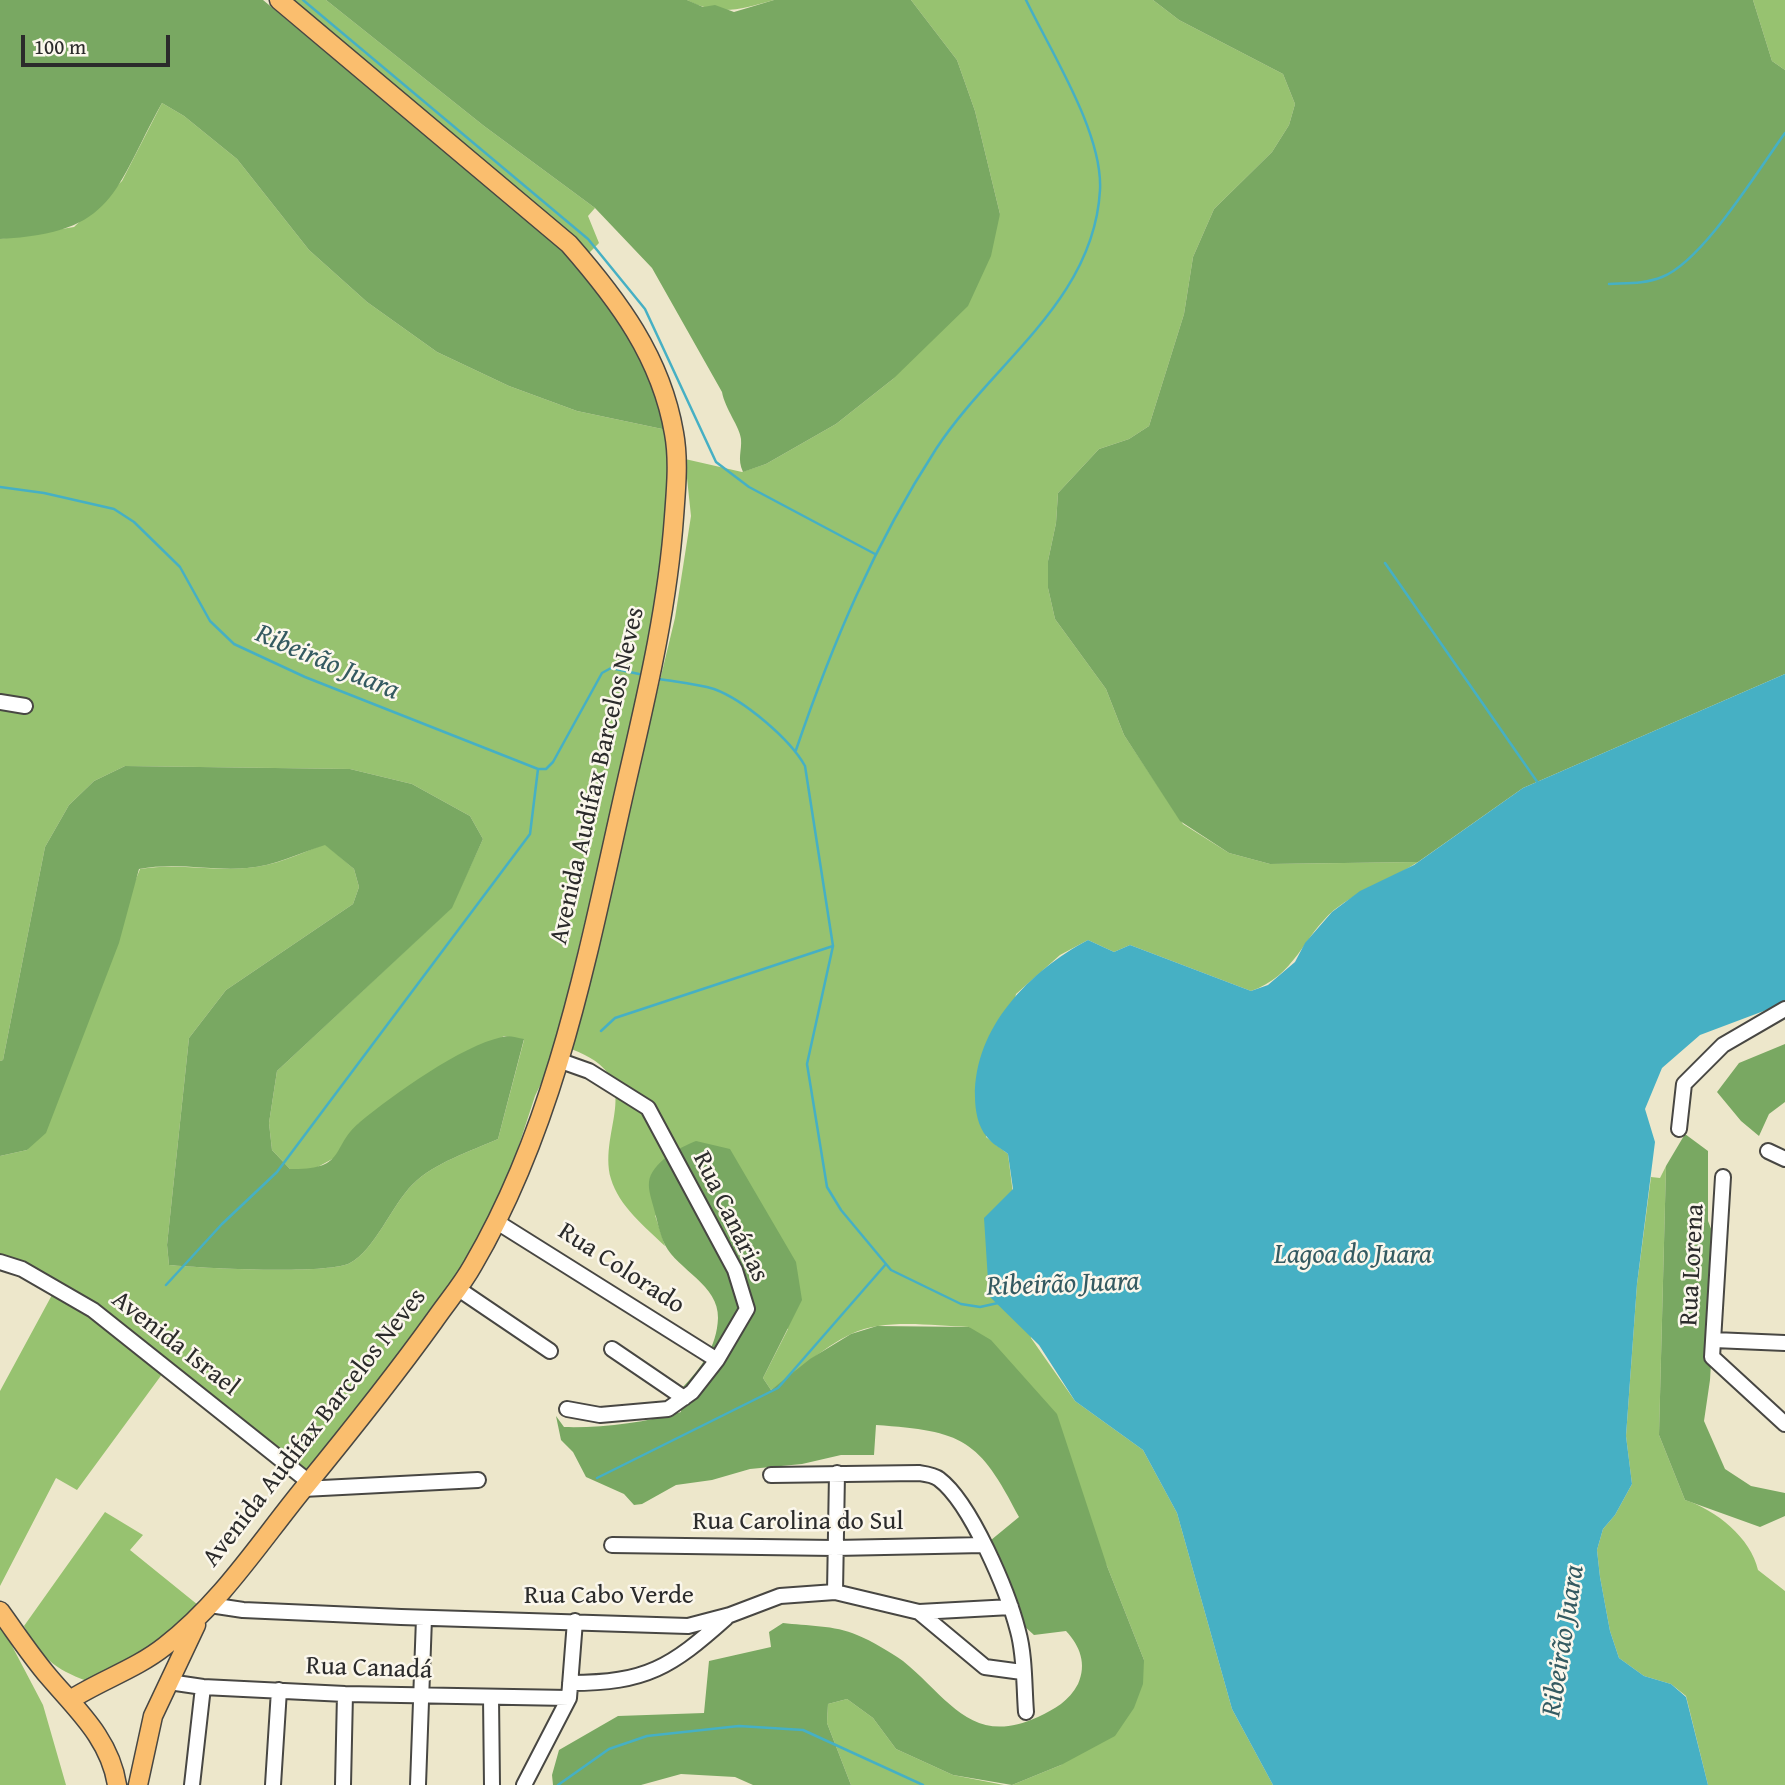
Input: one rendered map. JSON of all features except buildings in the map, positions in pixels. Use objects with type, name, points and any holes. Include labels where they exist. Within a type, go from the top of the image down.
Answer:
[{"type":"main road","name":"Avenida Audifax Barcelos Neves","points":[[70,1700],[89,1688],[136,1667],[205,1610],[380,1397],[457,1288],[497,1222],[529,1150],[558,1060],[642,715],[671,560],[676,466],[674,434],[660,380],[633,324],[603,283],[569,244],[279,0]]},
{"type":"main road","name":"Avenida Audifax Barcelos Neves","points":[[138,1785],[153,1716],[205,1610]]},
{"type":"main road","points":[[0,1611],[18,1637],[94,1728],[115,1770],[117,1785]]},
{"type":"main road","points":[[18,1637],[50,1670],[66,1681],[89,1688]]},
{"type":"street","points":[[0,702],[25,706]]},
{"type":"street","points":[[1679,1129],[1684,1084],[1723,1045],[1785,1009]]},
{"type":"street","name":"Rua Canárias","points":[[558,1060],[589,1070],[648,1108],[735,1270],[747,1309],[717,1360],[692,1392],[668,1409],[600,1415],[568,1409]]},
{"type":"street","points":[[1768,1151],[1785,1159]]},
{"type":"street","name":"Rua Lorena","points":[[1723,1177],[1712,1357],[1785,1424]]},
{"type":"street","name":"Rua Colorado","points":[[497,1222],[717,1360]]},
{"type":"street","name":"Avenida Israel","points":[[0,1262],[22,1269],[93,1310],[306,1486]]},
{"type":"street","points":[[457,1288],[550,1351]]},
{"type":"street","points":[[1714,1340],[1785,1343]]},
{"type":"street","points":[[612,1349],[684,1398]]},
{"type":"street","points":[[835,1592],[837,1473]]},
{"type":"street","points":[[771,1475],[919,1473],[937,1477],[955,1495],[984,1545],[1010,1607],[1019,1634],[1026,1712]]},
{"type":"street","points":[[306,1486],[478,1479]]},
{"type":"street","name":"Rua Carolina do Sul","points":[[612,1545],[835,1548],[984,1545]]},
{"type":"street","name":"Rua Cabo Verde","points":[[205,1610],[688,1626],[730,1615],[780,1595],[835,1592],[919,1612],[985,1667],[1022,1672]]},
{"type":"street","points":[[919,1612],[1010,1607]]},
{"type":"street","name":"Rua Canadá","points":[[169,1682],[203,1687],[420,1696],[491,1697],[570,1691],[656,1672],[692,1649],[730,1615]]},
{"type":"street","points":[[418,1785],[424,1618]]},
{"type":"street","points":[[524,1785],[570,1691],[575,1621]]},
{"type":"street","points":[[192,1785],[203,1687]]},
{"type":"street","points":[[273,1785],[279,1690]]},
{"type":"street","points":[[343,1785],[345,1694]]},
{"type":"street","points":[[491,1697],[491,1785]]},
{"type":"green space","points":[[0,0],[263,0],[550,239],[595,285],[621,314],[636,340],[667,430],[577,411],[509,386],[437,352],[367,302],[309,250],[237,159],[184,116],[162,103],[120,183],[106,202],[89,217],[67,228],[38,235],[0,239]]},
{"type":"green space","points":[[290,0],[326,0],[484,126],[595,208],[588,216],[599,243],[589,253]]},
{"type":"green space","points":[[326,0],[687,0],[703,7],[715,5],[734,12],[774,0],[911,0],[957,60],[975,111],[1000,214],[991,256],[968,306],[893,379],[836,424],[766,464],[743,472],[740,463],[740,434],[722,392],[652,268],[595,208],[484,126]]},
{"type":"green space","points":[[687,0],[774,0],[720,10]]},
{"type":"green space","points":[[911,0],[1153,0],[1179,20],[1283,74],[1295,104],[1289,125],[1272,152],[1214,209],[1193,257],[1184,314],[1149,426],[1129,439],[1099,449],[1058,493],[1056,523],[1048,561],[1048,588],[1055,619],[1106,689],[1124,735],[1183,824],[1229,853],[1270,864],[1418,862],[1354,896],[1334,910],[1278,976],[1251,991],[1130,945],[1114,952],[1088,940],[1060,955],[1016,994],[986,1137],[1008,1154],[1031,1338],[1075,1401],[1143,1450],[1177,1513],[1232,1709],[1273,1785],[1012,1785],[1061,1765],[1144,1660],[1107,1566],[969,1327],[894,1324],[865,1329],[830,1346],[771,1390],[763,1378],[788,1329],[655,1215],[665,1246],[626,1207],[611,1179],[609,1160],[615,1089],[609,1074],[595,1061],[571,1049],[675,618],[691,516],[685,459],[742,472],[766,464],[836,424],[893,379],[1000,214],[975,111],[957,60]]},
{"type":"green space","points":[[1153,0],[1753,0],[1772,61],[1785,70],[1785,674],[1523,788],[1418,862],[1270,864],[1229,853],[1180,821],[1124,735],[1106,689],[1055,619],[1048,588],[1048,561],[1056,523],[1058,493],[1099,449],[1129,439],[1149,426],[1184,314],[1193,257],[1214,209],[1272,152],[1289,125],[1295,104],[1283,74],[1179,20]]},
{"type":"green space","points":[[1753,0],[1785,0],[1785,70],[1772,61]]},
{"type":"green space","points":[[162,103],[184,116],[237,159],[309,250],[367,302],[437,352],[509,386],[577,411],[667,430],[676,515],[660,615],[568,991],[567,1030],[535,1096],[503,1194],[442,1300],[322,1457],[304,1475],[171,1362],[77,1490],[56,1478],[0,1586],[0,1391],[59,1282],[25,1262],[0,1255],[0,1156],[27,1150],[140,869],[257,867],[325,844],[354,869],[359,887],[353,904],[226,990],[189,1038],[167,1245],[169,1265],[291,1270],[337,1267],[350,1263],[359,1257],[375,1238],[413,1184],[453,1158],[498,1139],[524,1040],[504,1036],[358,1124],[336,1157],[314,1169],[290,1169],[272,1150],[269,1123],[277,1071],[451,908],[483,839],[470,816],[412,784],[350,769],[125,766],[94,781],[69,805],[45,847],[3,1060],[0,1061],[0,239],[74,227],[122,181]]},
{"type":"green space","points":[[125,766],[350,769],[412,784],[470,816],[483,839],[452,908],[277,1071],[269,1123],[272,1150],[290,1169],[308,1168],[321,1166],[329,1161],[360,1122],[448,1060],[502,1037],[524,1039],[498,1139],[453,1158],[413,1184],[375,1238],[359,1257],[350,1263],[337,1267],[291,1270],[169,1265],[167,1245],[189,1038],[226,990],[353,904],[359,887],[354,869],[325,845],[257,867],[234,869],[166,866],[139,869],[119,943],[46,1133],[27,1150],[0,1156],[0,1061],[3,1060],[45,847],[69,805],[94,781]]},
{"type":"green space","points":[[1785,1044],[1785,1102],[1769,1114],[1759,1136],[1741,1121],[1717,1092],[1739,1063]]},
{"type":"green space","points":[[1685,1134],[1708,1151],[1708,1221],[1718,1247],[1710,1380],[1704,1421],[1725,1469],[1751,1486],[1785,1493],[1785,1516],[1760,1527],[1685,1500],[1659,1435],[1666,1166]]},
{"type":"green space","points":[[696,1141],[730,1149],[796,1262],[802,1300],[763,1378],[771,1390],[810,1359],[851,1334],[877,1326],[969,1327],[991,1340],[1057,1414],[1107,1566],[1144,1660],[1143,1684],[1134,1708],[1115,1736],[1061,1765],[1012,1785],[953,1775],[896,1749],[873,1718],[847,1699],[828,1704],[827,1723],[851,1785],[753,1785],[735,1777],[681,1774],[641,1785],[553,1785],[552,1775],[559,1750],[618,1716],[704,1713],[709,1661],[771,1647],[769,1632],[783,1623],[839,1629],[869,1640],[903,1661],[962,1714],[995,1726],[1015,1725],[1050,1711],[1070,1695],[1081,1677],[1081,1656],[1066,1631],[1034,1635],[1023,1625],[985,1545],[1019,1517],[1005,1491],[979,1455],[949,1436],[905,1427],[876,1425],[874,1455],[841,1455],[802,1464],[750,1469],[712,1480],[676,1485],[642,1504],[634,1505],[624,1494],[586,1477],[573,1452],[561,1440],[556,1416],[564,1427],[593,1427],[638,1422],[681,1412],[682,1388],[701,1365],[715,1338],[717,1306],[705,1287],[665,1245],[649,1188],[651,1175],[661,1162]]},
{"type":"green space","points":[[1666,1166],[1659,1435],[1685,1500],[1720,1518],[1740,1536],[1758,1570],[1785,1591],[1785,1785],[1708,1785],[1686,1696],[1671,1684],[1644,1676],[1619,1658],[1610,1631],[1597,1550],[1603,1529],[1615,1515],[1632,1484],[1626,1436],[1637,1284],[1651,1177],[1660,1178]]},
{"type":"green space","points":[[105,1512],[143,1535],[130,1550],[198,1605],[177,1630],[163,1640],[87,1681],[50,1661],[36,1646],[24,1626]]},
{"type":"green space","points":[[0,1623],[43,1705],[66,1785],[0,1785]]},
{"type":"green space","points":[[847,1699],[873,1718],[896,1749],[953,1775],[1004,1785],[851,1785],[827,1723],[828,1704]]},
{"type":"water","name":"Lagoa do Juara","points":[[1785,674],[1785,1003],[1700,1035],[1662,1068],[1645,1109],[1655,1142],[1637,1284],[1626,1436],[1632,1484],[1615,1515],[1603,1529],[1597,1550],[1610,1631],[1619,1658],[1644,1676],[1671,1684],[1686,1697],[1708,1785],[1273,1785],[1232,1709],[1177,1513],[1143,1450],[1075,1401],[1039,1345],[989,1296],[984,1218],[1013,1189],[1008,1154],[987,1137],[976,1113],[977,1071],[984,1047],[1009,1004],[1026,985],[1066,953],[1088,940],[1114,952],[1130,945],[1251,991],[1268,985],[1295,962],[1305,943],[1332,912],[1360,891],[1414,865],[1523,788]]},
{"type":"waterway","points":[[303,0],[588,239],[645,309],[716,462],[749,487],[875,554]]},
{"type":"waterway","points":[[796,750],[840,633],[893,521],[936,449],[959,418],[1037,329],[1060,298],[1080,265],[1094,229],[1100,190],[1099,168],[1093,144],[1074,93],[1026,0]]},
{"type":"waterway","points":[[1609,284],[1649,281],[1678,268],[1695,253],[1729,213],[1785,133]]},
{"type":"waterway","name":"Ribeirão Juara","points":[[0,487],[44,493],[114,509],[134,522],[180,567],[210,621],[234,644],[305,677],[538,769],[546,769],[553,762],[602,673],[611,668],[639,674]]},
{"type":"waterway","points":[[1385,563],[1538,783]]},
{"type":"waterway","name":"Ribeirão Juara","points":[[659,679],[694,684],[726,694],[778,733],[805,766],[833,946],[807,1064],[827,1187],[841,1210],[891,1270],[961,1304],[980,1307],[998,1303]]},
{"type":"waterway","points":[[166,1285],[222,1224],[277,1172],[530,834],[538,769]]},
{"type":"waterway","points":[[601,1031],[615,1018],[833,946]]},
{"type":"waterway","points":[[597,1478],[778,1388],[886,1264]]},
{"type":"waterway","points":[[558,1785],[609,1749],[647,1736],[739,1726],[803,1730],[923,1785]]}]
